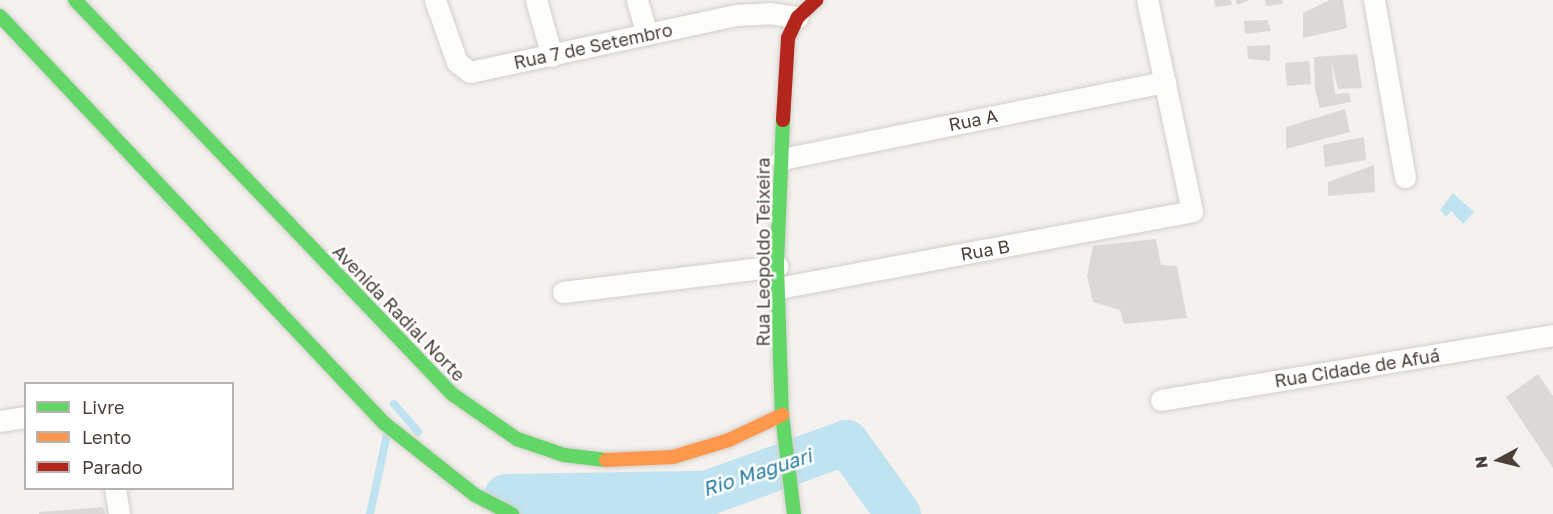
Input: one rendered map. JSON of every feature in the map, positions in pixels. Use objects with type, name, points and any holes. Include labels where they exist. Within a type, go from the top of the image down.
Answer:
[{"type":"main road","name":"Avenida Radial Norte","points":[[75,0],[452,394],[517,439],[564,455],[623,462],[673,457],[729,440],[782,415]]},
{"type":"main road","name":"Rua Leopoldo Teixeira","points":[[794,514],[787,437],[782,415],[777,266],[785,60],[798,17],[816,0]]},
{"type":"main road","points":[[0,16],[384,423],[423,458],[475,495],[512,514]]},
{"type":"street","name":"Rua 7 de Setembro","points":[[435,0],[463,70],[470,72],[736,15],[769,13],[798,17]]},
{"type":"street","points":[[536,0],[552,56]]},
{"type":"street","points":[[637,0],[647,34]]},
{"type":"street","points":[[1147,0],[1165,82]]},
{"type":"street","points":[[1374,0],[1405,177]]},
{"type":"street","name":"Rua A","points":[[782,159],[1165,82]]},
{"type":"street","name":"Rua B","points":[[778,288],[1192,211],[1165,82]]},
{"type":"street","points":[[563,292],[777,266]]},
{"type":"street","name":"Rua Cidade de Afuá","points":[[1161,400],[1553,335]]},
{"type":"street","points":[[0,421],[24,417]]},
{"type":"street","points":[[115,490],[119,514]]},
{"type":"water","points":[[1453,193],[1474,212],[1463,224],[1451,211],[1446,217],[1440,210]]},
{"type":"building","points":[[1214,0],[1231,0],[1232,5],[1215,7]]},
{"type":"building","points":[[1236,0],[1250,0],[1237,5]]},
{"type":"building","points":[[1265,0],[1282,0],[1283,4],[1266,6]]},
{"type":"building","points":[[1330,0],[1343,0],[1347,28],[1303,38],[1303,13]]},
{"type":"building","points":[[1267,20],[1271,31],[1245,34],[1244,21]]},
{"type":"building","points":[[1270,45],[1270,61],[1248,59],[1247,46]]},
{"type":"building","points":[[1357,54],[1362,88],[1338,89],[1331,61],[1335,94],[1349,93],[1351,102],[1320,108],[1315,90],[1314,57]]},
{"type":"building","points":[[1309,61],[1311,84],[1287,86],[1285,63]]},
{"type":"building","points":[[1345,109],[1350,132],[1286,149],[1286,127]]},
{"type":"building","points":[[1364,137],[1366,160],[1325,167],[1323,145]]},
{"type":"building","points":[[1374,165],[1375,192],[1328,196],[1328,182]]},
{"type":"building","points":[[1156,239],[1161,265],[1177,266],[1187,318],[1124,324],[1120,310],[1093,302],[1087,276],[1093,246]]},
{"type":"building","points":[[1538,374],[1553,396],[1553,468],[1506,397]]},
{"type":"building","points":[[103,507],[105,514],[39,514],[39,512]]},
{"type":"waterway","points":[[394,404],[418,432]]},
{"type":"waterway","points":[[370,514],[387,435]]},
{"type":"waterway","name":"Rio Maguari","points":[[506,496],[706,493],[846,442],[898,514]]},
{"type":"traffic: fast","points":[[75,0],[452,394],[517,439],[564,455],[606,460]]},
{"type":"traffic: fast","points":[[0,16],[384,423],[475,495],[512,514]]},
{"type":"traffic: fast","points":[[783,120],[777,266],[782,415],[794,514]]},
{"type":"traffic: slow","points":[[606,460],[673,457],[729,440],[782,415]]},
{"type":"traffic: jam","points":[[783,120],[788,38],[798,17],[816,0]]}]
